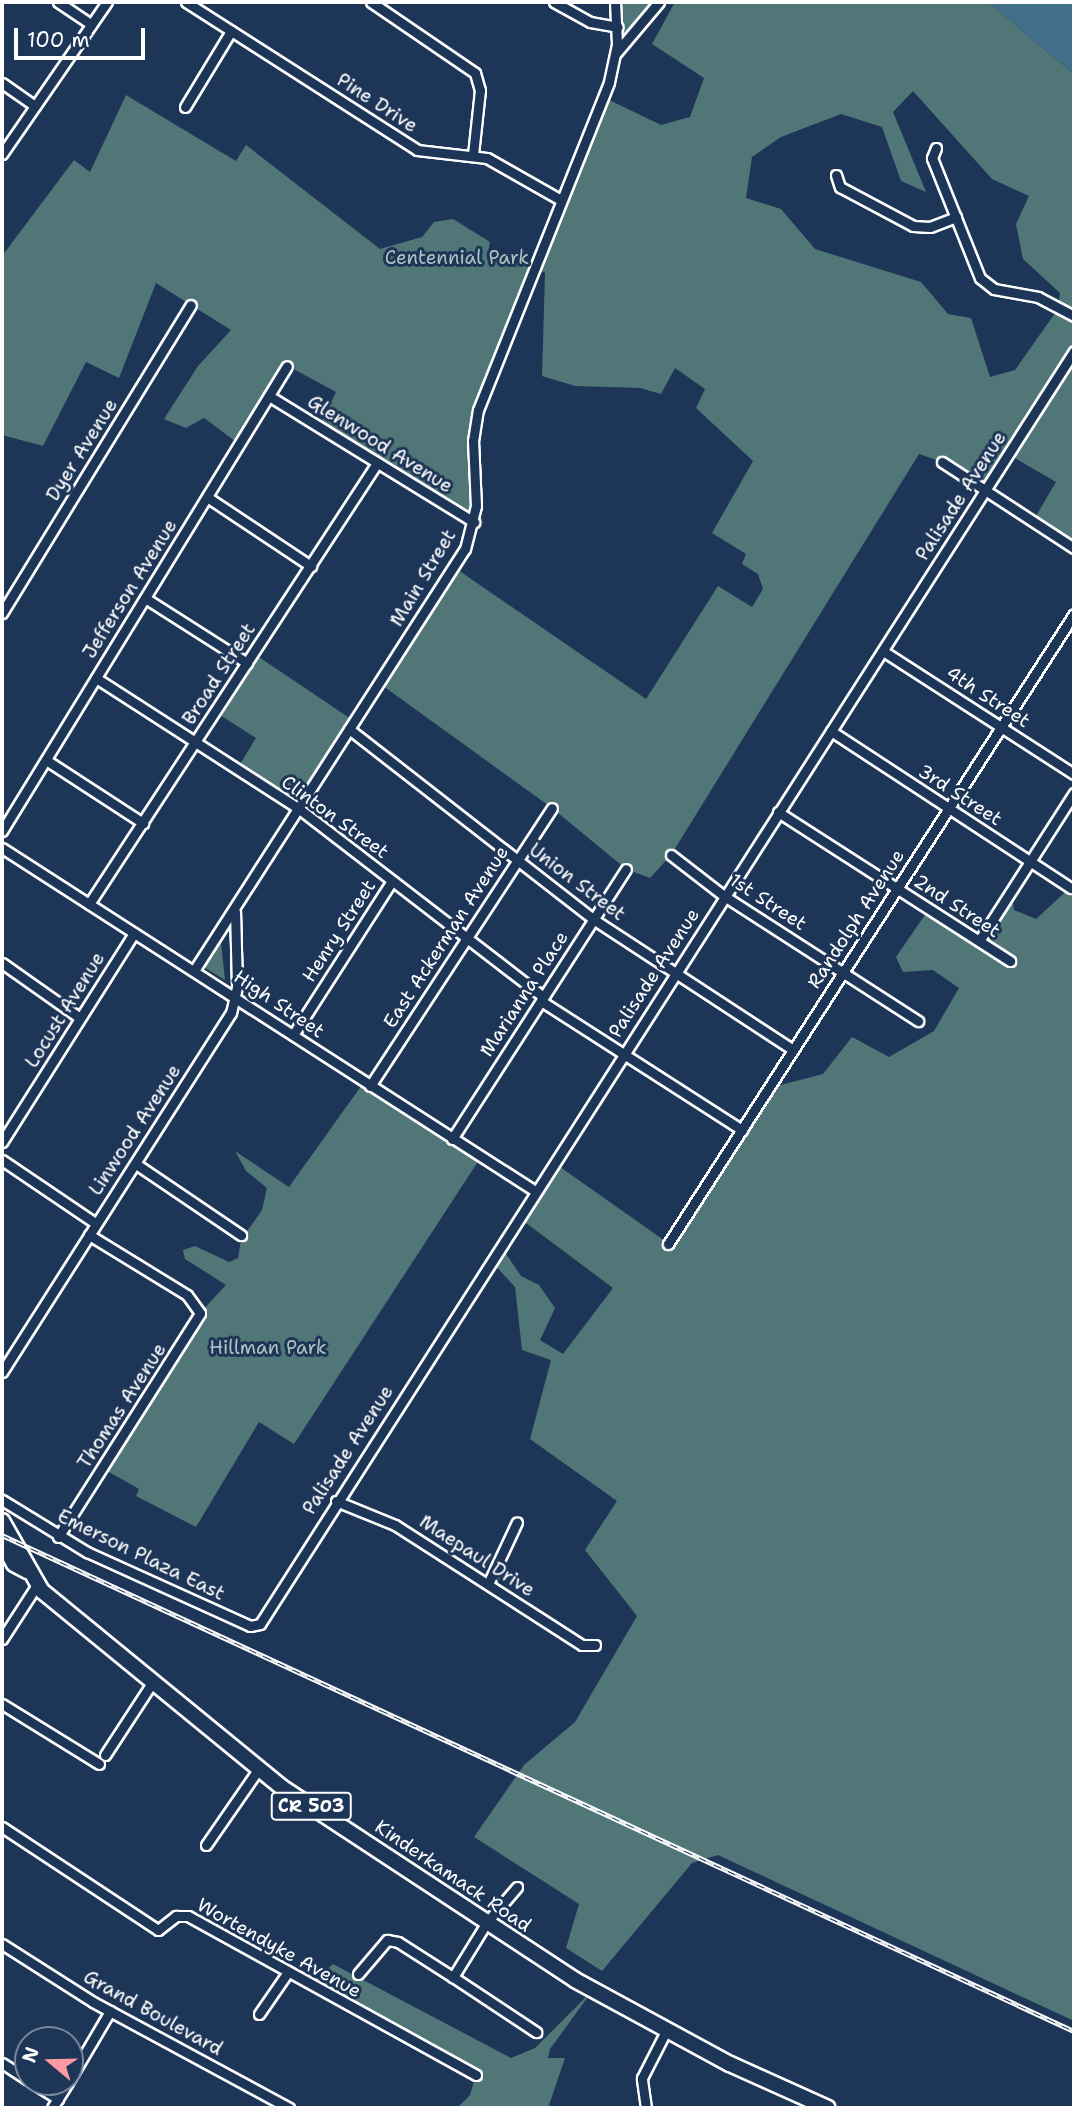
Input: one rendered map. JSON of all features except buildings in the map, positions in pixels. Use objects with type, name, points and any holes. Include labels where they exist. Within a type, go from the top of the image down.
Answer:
[{"type":"main road","name":"Kinderkamack Road","points":[[2,1521],[14,1565]]},
{"type":"main road","name":"Kinderkamack Road","points":[[2,1543],[14,1565],[258,1770],[575,1980],[666,2031],[828,2108]]},
{"type":"street","points":[[58,2],[91,24]]},
{"type":"street","points":[[2,154],[107,2]]},
{"type":"street","name":"Pine Drive","points":[[186,2],[417,150],[436,155],[473,153]]},
{"type":"street","points":[[371,2],[475,73],[480,90],[473,153],[561,201]]},
{"type":"street","points":[[554,2],[580,18],[618,27]]},
{"type":"street","name":"Main Street","points":[[195,969],[459,561],[474,522],[473,441],[478,410],[609,82],[618,27],[615,2]]},
{"type":"street","points":[[615,54],[659,2]]},
{"type":"street","points":[[185,107],[231,31]]},
{"type":"street","points":[[2,83],[35,106]]},
{"type":"street","points":[[936,148],[932,158],[976,270],[986,284],[1052,302],[1074,316]]},
{"type":"street","points":[[836,174],[840,187],[913,226],[930,227],[956,217]]},
{"type":"street","name":"Dyer Avenue","points":[[2,613],[191,304]]},
{"type":"street","name":"Palisade Avenue","points":[[265,1615],[1074,351]]},
{"type":"street","name":"Jefferson Avenue","points":[[2,831],[288,366]]},
{"type":"street","name":"Glenwood Avenue","points":[[269,396],[474,522]]},
{"type":"street","points":[[942,462],[1074,548]]},
{"type":"street","name":"Broad Street","points":[[89,904],[377,463]]},
{"type":"street","points":[[207,497],[311,566]]},
{"type":"street","points":[[145,598],[247,663]]},
{"type":"street","name":"Randolph Avenue","points":[[668,1244],[1074,614]]},
{"type":"street","name":"4th Street","points":[[883,651],[1074,774]]},
{"type":"street","name":"Clinton Street","points":[[96,678],[298,808],[542,999],[742,1130]]},
{"type":"street","name":"Union Street","points":[[349,729],[593,919],[793,1050]]},
{"type":"street","name":"3rd Street","points":[[831,731],[1071,888]]},
{"type":"street","points":[[46,760],[143,822]]},
{"type":"street","points":[[979,941],[1074,793]]},
{"type":"street","name":"East Ackerman Avenue","points":[[370,1086],[552,808]]},
{"type":"street","name":"2nd Street","points":[[779,812],[1010,961]]},
{"type":"street","name":"High Street","points":[[2,848],[236,995],[370,1086],[534,1191]]},
{"type":"street","name":"1st Street","points":[[671,855],[724,896],[918,1021]]},
{"type":"street","name":"Marianna Place","points":[[452,1139],[626,869]]},
{"type":"street","name":"Henry Street","points":[[293,1035],[392,881]]},
{"type":"street","name":"Linwood Avenue","points":[[2,1372],[95,1223],[224,1027],[236,995],[232,922],[244,891]]},
{"type":"street","name":"Locust Avenue","points":[[2,1142],[134,933]]},
{"type":"street","points":[[2,964],[80,1018]]},
{"type":"street","points":[[2,1160],[95,1223]]},
{"type":"street","points":[[136,1164],[241,1235]]},
{"type":"street","name":"Thomas Avenue","points":[[58,1537],[199,1319],[199,1307],[187,1295],[89,1235]]},
{"type":"street","name":"Emerson Plaza East","points":[[2,1500],[58,1537],[250,1626],[260,1624],[265,1615]]},
{"type":"street","name":"Maepaul Drive","points":[[336,1501],[395,1525],[582,1645],[595,1645]]},
{"type":"street","points":[[488,1584],[517,1522]]},
{"type":"street","points":[[2,1639],[37,1585]]},
{"type":"street","points":[[2,1704],[102,1759],[152,1683]]},
{"type":"street","points":[[206,1846],[258,1770]]},
{"type":"street","name":"Wortendyke Avenue","points":[[2,1827],[158,1930],[176,1916],[188,1916],[476,2075]]},
{"type":"street","points":[[453,1977],[487,1922],[517,1887]]},
{"type":"street","points":[[358,1974],[387,1940],[398,1942],[536,2032]]},
{"type":"street","name":"Grand Boulevard","points":[[2,1944],[110,2011],[289,2108]]},
{"type":"street","points":[[259,2014],[288,1972]]},
{"type":"street","points":[[84,2055],[110,2011]]},
{"type":"street","points":[[646,2108],[641,2098],[642,2078],[666,2031]]},
{"type":"street","points":[[53,2096],[58,2099]]},
{"type":"street","points":[[52,2108],[60,2096]]},
{"type":"green space","points":[[615,2],[659,2],[621,48]]},
{"type":"green space","name":"Centennial Park","points":[[675,2],[988,2],[1074,74],[1074,548],[1033,521],[1056,482],[1008,454],[985,490],[942,462],[919,454],[671,855],[650,878],[626,869],[552,808],[379,683],[459,561],[461,572],[646,699],[718,586],[752,607],[763,589],[758,574],[742,564],[746,554],[712,533],[753,461],[696,408],[705,389],[675,368],[661,394],[640,388],[575,386],[542,376],[545,273],[535,268],[478,410],[474,522],[319,427],[336,392],[288,366],[239,444],[204,418],[186,428],[164,419],[198,366],[231,330],[156,283],[119,378],[86,362],[43,446],[2,435],[2,256],[74,160],[90,172],[126,95],[236,161],[246,145],[380,249],[422,237],[434,222],[453,219],[490,242],[488,252],[535,267],[603,97],[661,125],[690,117],[704,78],[652,44]],"holes":[[[913,91],[992,179],[1029,196],[1016,224],[1023,259],[1060,293],[1058,309],[1015,370],[990,377],[971,318],[948,314],[921,282],[815,249],[781,209],[746,198],[752,157],[781,137],[841,114],[882,127],[901,181],[926,192],[893,112]]]},
{"type":"green space","points":[[253,653],[354,721],[298,808],[237,769],[256,738],[215,712]]},
{"type":"green space","points":[[1074,884],[1074,2021],[718,1855],[692,1863],[602,1971],[566,1948],[579,1904],[474,1837],[524,1765],[575,1722],[637,1616],[585,1550],[617,1501],[530,1439],[551,1360],[522,1350],[515,1287],[490,1260],[500,1245],[521,1276],[539,1285],[555,1308],[540,1340],[563,1354],[613,1288],[518,1217],[553,1162],[668,1243],[769,1088],[823,1074],[852,1037],[889,1057],[934,1031],[959,988],[933,970],[903,972],[896,957],[929,909],[979,941],[1011,892],[1014,910],[1036,919]]},
{"type":"green space","points":[[217,940],[221,943],[225,980],[202,966]]},
{"type":"green space","name":"Hillman Park","points":[[364,1082],[481,1157],[294,1444],[259,1422],[196,1527],[136,1496],[139,1489],[104,1469],[201,1312],[226,1285],[185,1259],[183,1250],[195,1246],[229,1262],[238,1258],[241,1240],[262,1210],[267,1188],[246,1171],[235,1151],[289,1187]]},
{"type":"green space","points":[[333,1964],[511,2058],[535,2048],[593,1990],[550,2049],[548,2058],[565,2058],[548,2108],[457,2108],[470,2095],[476,2075],[310,1984]]},
{"type":"water","points":[[988,2],[1074,2],[1074,74]]},
{"type":"railway","points":[[2,1535],[1074,2031]]}]
